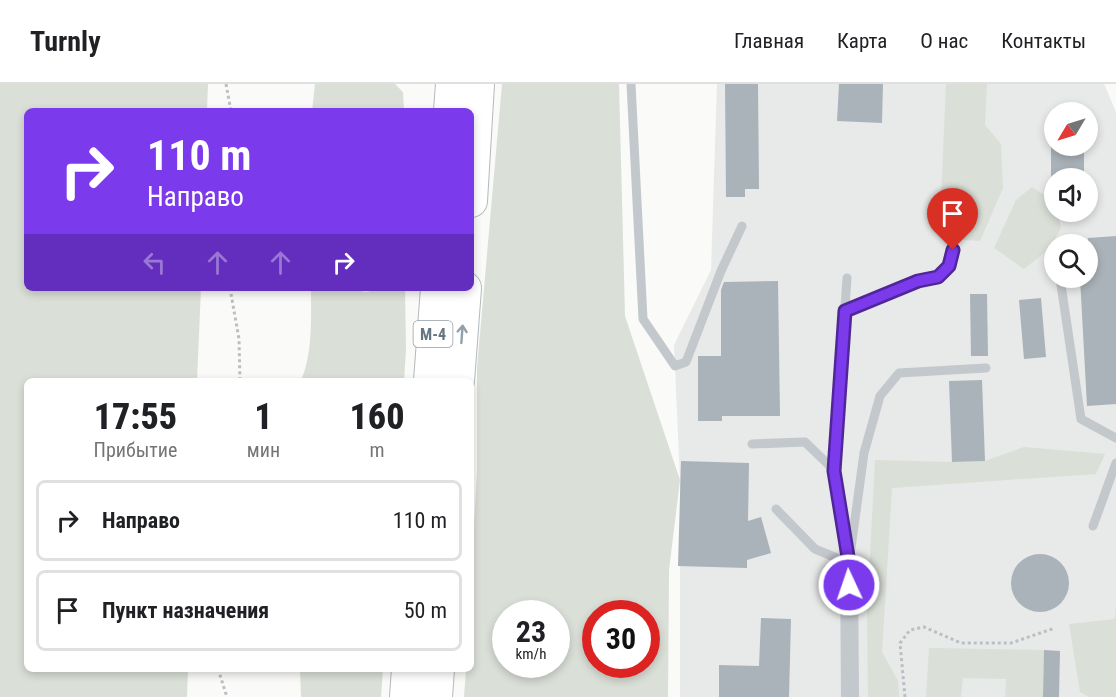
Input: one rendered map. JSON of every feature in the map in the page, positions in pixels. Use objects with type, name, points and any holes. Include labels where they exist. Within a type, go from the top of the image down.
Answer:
[{"type":"highway","points":[[450,108],[452,84]]},
{"type":"highway","points":[[474,151],[478,84]]},
{"type":"highway","name":"М-4","points":[[430,378],[437,291]]},
{"type":"highway","name":"М-4","points":[[458,378],[465,291]]},
{"type":"highway","points":[[406,697],[408,672]]},
{"type":"highway","points":[[436,697],[438,672]]},
{"type":"street","points":[[849,563],[850,697]]},
{"type":"lane","points":[[631,84],[643,319],[675,366],[686,362],[721,271],[742,226]]},
{"type":"lane","points":[[845,311],[918,281],[938,277],[949,266],[953,250]]},
{"type":"lane","points":[[847,278],[834,471],[849,563]]},
{"type":"lane","points":[[1061,288],[1081,419],[1116,438]]},
{"type":"lane","points":[[849,563],[864,453],[880,396],[899,373],[986,368]]},
{"type":"lane","points":[[752,444],[805,442],[834,471]]},
{"type":"lane","points":[[1093,526],[1116,463]]},
{"type":"lane","points":[[776,509],[815,549],[849,563]]},
{"type":"path","points":[[226,84],[230,108]]},
{"type":"path","points":[[231,291],[239,339],[240,378]]},
{"type":"path","points":[[905,697],[900,644],[910,630],[924,627],[961,643],[1011,643],[1055,627]]},
{"type":"path","points":[[219,672],[227,697]]},
{"type":"shaded area","points":[[0,84],[208,84],[207,108],[24,108],[24,291],[201,291],[197,378],[24,378],[24,672],[188,672],[187,697],[0,697]]},
{"type":"shaded area","points":[[315,84],[395,84],[403,92],[404,108],[312,108]]},
{"type":"shaded area","points":[[502,84],[619,84],[625,316],[680,480],[669,570],[668,697],[464,697],[466,672],[474,672],[474,525],[477,470],[477,368]]},
{"type":"shaded area","points":[[717,84],[1104,84],[1116,112],[1116,697],[680,697],[680,480],[674,345],[711,270]]},
{"type":"shaded area","points":[[946,84],[987,84],[985,125],[1001,144],[1003,188],[980,241],[951,239],[941,199]]},
{"type":"shaded area","points":[[1032,187],[1044,195],[1044,222],[1060,222],[1061,228],[1057,234],[1044,234],[1044,253],[1024,269],[994,248],[1016,200]]},
{"type":"shaded area","points":[[311,291],[405,291],[404,378],[302,378],[308,359]]},
{"type":"shaded area","points":[[1024,447],[1105,454],[1096,474],[892,488],[882,652],[898,681],[899,697],[868,697],[867,613],[875,460],[985,461]]},
{"type":"shaded area","points":[[1116,605],[1116,697],[1089,697],[1080,692],[1069,624],[1115,619]]},
{"type":"shaded area","points":[[929,648],[1044,650],[1043,697],[1005,697],[1006,679],[963,678],[961,697],[926,697]]},
{"type":"shaded area","points":[[300,672],[383,672],[381,697],[301,697]]},
{"type":"building","points":[[725,84],[758,84],[759,189],[745,189],[745,197],[726,197]]},
{"type":"building","points":[[839,84],[883,84],[882,123],[837,121]]},
{"type":"building","points":[[1051,156],[1084,156],[1084,168],[1051,168]]},
{"type":"building","points":[[1116,236],[1116,404],[1087,406],[1081,288],[1098,288],[1098,237]]},
{"type":"building","points":[[778,281],[780,416],[722,416],[722,421],[698,421],[698,356],[721,356],[721,290],[724,282]]},
{"type":"building","points":[[970,294],[987,294],[988,356],[971,356]]},
{"type":"building","points":[[1041,298],[1046,357],[1024,359],[1019,300]]},
{"type":"building","points":[[982,380],[985,461],[952,462],[949,381]]},
{"type":"building","points":[[681,461],[749,463],[748,521],[761,517],[771,553],[747,560],[747,568],[678,566]]},
{"type":"building","points":[[1034,554],[1046,554],[1056,558],[1065,567],[1069,589],[1061,604],[1046,612],[1034,612],[1024,608],[1015,599],[1011,589],[1011,577],[1015,567],[1024,558]]},
{"type":"building","points":[[761,618],[791,619],[789,697],[719,697],[719,665],[759,666]]},
{"type":"building","points":[[1044,650],[1060,651],[1059,697],[1043,697]]},
{"type":"route","points":[[849,585],[849,563],[834,471],[845,311],[918,281],[938,277],[949,266],[953,250]]}]
